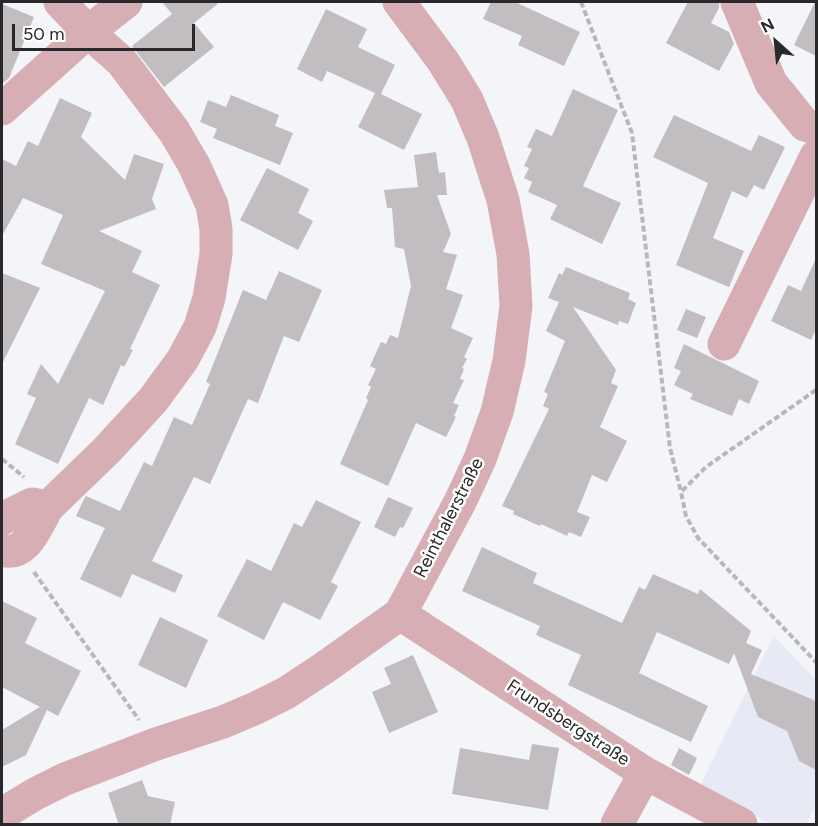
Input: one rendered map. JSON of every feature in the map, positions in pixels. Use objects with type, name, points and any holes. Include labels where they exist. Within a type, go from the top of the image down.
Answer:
[{"type":"street","points":[[10,549],[31,537],[48,507],[130,426],[153,400],[183,359],[200,327],[209,298],[216,254],[216,229],[212,205],[194,165],[174,131],[123,62],[88,32],[60,2]]},
{"type":"street","points":[[2,110],[88,32],[126,2]]},
{"type":"street","name":"Reinthalerstraße","points":[[2,814],[64,779],[156,744],[224,722],[286,693],[360,643],[400,614],[460,502],[480,459],[497,411],[509,361],[516,306],[513,254],[502,200],[483,138],[467,100],[443,61],[399,2]]},
{"type":"street","points":[[737,2],[771,83],[805,125],[816,128]]},
{"type":"street","points":[[724,344],[816,156]]},
{"type":"street","points":[[2,519],[32,504],[48,507]]},
{"type":"street","name":"Frundsbergstraße","points":[[400,614],[645,773],[741,825]]},
{"type":"street","points":[[617,825],[645,773]]},
{"type":"path","points":[[581,2],[632,133],[670,448],[686,516],[698,538],[816,662]]},
{"type":"path","points":[[681,492],[706,467],[816,390]]},
{"type":"path","points":[[10,549],[156,744]]},
{"type":"shaded area","points":[[774,636],[816,680],[816,804],[806,824],[770,824],[700,786]]},
{"type":"building","points":[[162,2],[220,2],[194,23],[214,47],[164,87],[132,46],[172,14]]},
{"type":"building","points":[[491,2],[515,2],[580,32],[564,66],[518,45],[522,36],[483,19]]},
{"type":"building","points":[[688,2],[719,2],[719,8],[711,23],[729,32],[734,44],[719,71],[666,43]]},
{"type":"building","points":[[816,2],[816,56],[794,45]]},
{"type":"building","points":[[2,4],[34,17],[9,78],[2,84]]},
{"type":"building","points":[[326,9],[367,29],[358,47],[395,65],[381,94],[422,114],[404,150],[358,127],[375,93],[327,71],[322,82],[297,69]]},
{"type":"building","points":[[573,89],[618,110],[583,186],[621,203],[602,244],[550,219],[557,205],[528,192],[532,182],[524,178],[529,168],[524,166],[532,149],[527,147],[536,129],[552,136]]},
{"type":"building","points":[[231,95],[279,115],[275,126],[293,133],[280,165],[213,138],[217,129],[200,122],[208,100],[226,107]]},
{"type":"building","points":[[60,98],[92,113],[81,137],[125,180],[134,154],[164,164],[152,199],[156,209],[99,231],[142,251],[132,272],[160,285],[130,349],[133,350],[124,367],[121,365],[103,405],[89,398],[58,464],[15,444],[36,398],[27,394],[41,364],[58,384],[105,291],[41,264],[63,215],[23,198],[2,236],[2,159],[16,166],[28,141],[38,146]]},
{"type":"building","points":[[674,115],[751,151],[759,135],[785,147],[764,190],[754,185],[747,198],[732,191],[713,238],[744,251],[729,287],[676,265],[708,183],[653,157]]},
{"type":"building","points":[[436,152],[439,173],[445,172],[447,195],[437,195],[451,234],[443,252],[457,255],[446,289],[463,295],[451,328],[473,338],[464,357],[467,359],[460,379],[464,380],[453,403],[459,405],[454,416],[456,417],[446,437],[416,423],[388,486],[340,464],[368,400],[366,398],[371,387],[368,385],[376,369],[370,366],[381,342],[386,344],[390,335],[398,338],[411,286],[404,249],[395,247],[392,208],[387,208],[384,190],[418,187],[414,155]]},
{"type":"building","points":[[267,168],[309,189],[298,213],[313,221],[298,250],[240,220]]},
{"type":"building","points":[[816,258],[816,329],[811,340],[771,321],[788,285],[801,291]]},
{"type":"building","points":[[566,267],[630,293],[628,299],[636,303],[628,324],[619,321],[618,325],[573,307],[616,370],[611,383],[618,386],[600,427],[627,441],[607,482],[592,475],[577,512],[590,517],[581,537],[569,532],[567,536],[541,524],[540,526],[513,514],[514,511],[502,506],[549,409],[543,406],[548,394],[544,392],[565,341],[546,331],[559,302],[548,298],[559,273],[562,275]]},
{"type":"building","points":[[279,271],[322,290],[299,342],[284,336],[258,403],[248,399],[210,484],[194,477],[152,561],[183,575],[175,593],[132,574],[121,598],[80,579],[105,528],[76,516],[84,499],[86,496],[120,511],[144,462],[152,466],[174,417],[192,425],[210,384],[206,382],[243,290],[266,300]]},
{"type":"building","points":[[2,273],[40,288],[2,364]]},
{"type":"building","points":[[686,309],[706,317],[697,338],[677,330]]},
{"type":"building","points":[[684,344],[759,381],[749,404],[739,399],[732,416],[690,399],[693,394],[674,385],[681,371],[674,368]]},
{"type":"building","points":[[388,497],[413,508],[403,528],[400,527],[395,537],[374,527]]},
{"type":"building","points":[[316,500],[361,522],[331,582],[338,586],[320,620],[283,602],[264,640],[217,616],[247,559],[271,571],[294,523],[302,527]]},
{"type":"building","points":[[482,547],[537,573],[533,583],[622,623],[639,587],[645,590],[653,574],[698,594],[700,589],[751,631],[746,643],[762,650],[751,674],[814,700],[816,705],[816,770],[799,761],[787,731],[758,717],[734,653],[729,664],[657,632],[639,673],[708,706],[691,742],[568,685],[581,655],[536,635],[540,626],[462,591]]},
{"type":"building","points":[[2,601],[37,618],[25,643],[81,671],[58,716],[47,710],[26,755],[2,767],[2,730],[40,707],[2,687]]},
{"type":"building","points":[[160,617],[208,640],[186,688],[138,665]]},
{"type":"building","points":[[413,655],[438,712],[389,733],[372,692],[391,684],[384,668]]},
{"type":"building","points":[[532,744],[559,748],[548,810],[452,794],[460,748],[529,760]]},
{"type":"building","points":[[679,748],[697,758],[689,775],[671,765]]},
{"type":"building","points":[[142,780],[148,796],[175,802],[170,825],[119,825],[108,793]]}]
